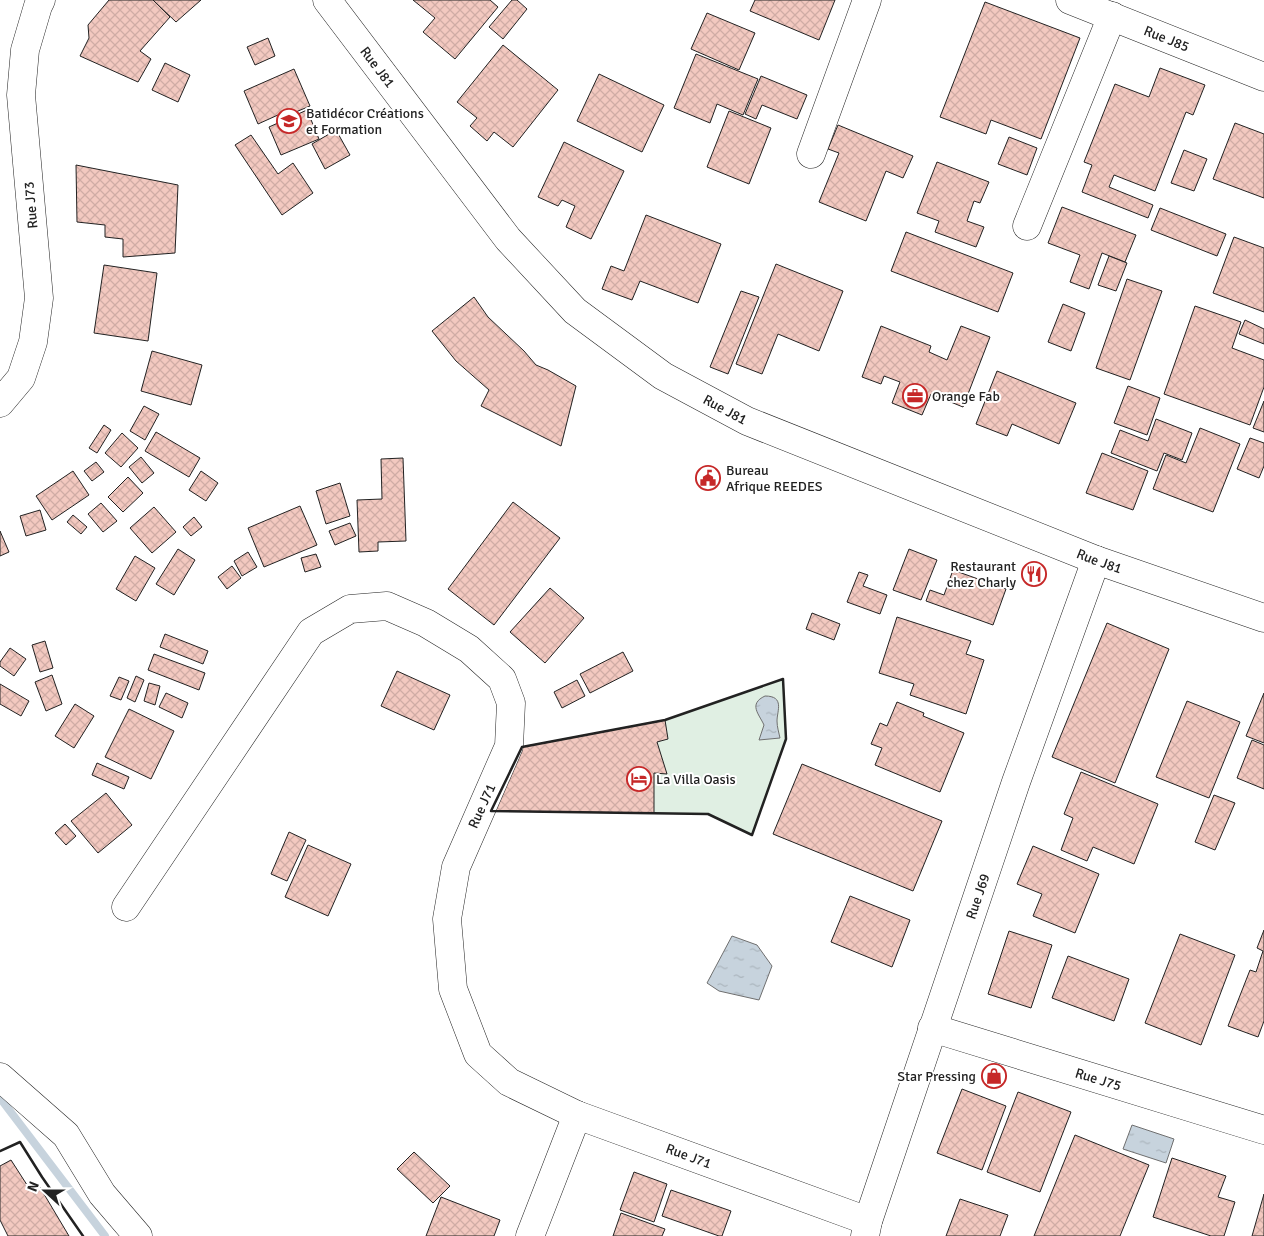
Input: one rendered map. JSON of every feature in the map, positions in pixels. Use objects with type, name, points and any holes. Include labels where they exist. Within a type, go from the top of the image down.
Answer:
[{"type":"street","name":"Rue J73","points":[[0,403],[21,378],[33,342],[39,298],[21,95],[25,50],[38,6],[42,0]]},
{"type":"street","name":"Rue J81","points":[[327,0],[508,239],[575,311],[663,376],[747,421],[1096,560],[1263,614]]},
{"type":"street","points":[[811,154],[867,0]]},
{"type":"street","name":"Rue J85","points":[[1070,0],[1264,77]]},
{"type":"street","points":[[1027,226],[1112,16]]},
{"type":"street","name":"Rue J69","points":[[866,1229],[1016,782],[1096,560]]},
{"type":"street","name":"Rue J71","points":[[126,907],[311,632],[350,609],[387,606],[426,623],[469,650],[502,679],[511,703],[509,746],[456,867],[447,919],[453,989],[478,1054],[509,1082],[577,1115],[866,1229]]},
{"type":"street","name":"Rue J75","points":[[932,1028],[1264,1130]]},
{"type":"street","points":[[0,1077],[66,1135],[102,1194],[138,1236]]},
{"type":"street","points":[[530,1236],[577,1115]]},
{"type":"green space","name":"La Villa Oasis","points":[[783,679],[786,739],[752,835],[708,814],[491,811],[522,747],[665,720]]},
{"type":"water","points":[[765,696],[775,698],[778,701],[777,723],[780,738],[759,740],[764,725],[756,706],[757,702]]},
{"type":"water","points":[[732,936],[757,945],[772,966],[759,1000],[719,991],[707,983]]},
{"type":"water","points":[[1132,1125],[1174,1139],[1166,1163],[1123,1149]]},
{"type":"building","points":[[109,0],[153,0],[170,17],[140,51],[151,59],[138,82],[80,56],[89,38],[88,25]]},
{"type":"building","points":[[153,0],[201,0],[176,22]]},
{"type":"building","points":[[413,0],[490,0],[498,7],[455,59],[423,32],[435,18]]},
{"type":"building","points":[[512,0],[517,0],[527,9],[503,39],[489,27]]},
{"type":"building","points":[[755,0],[835,0],[819,40],[750,11]]},
{"type":"building","points":[[985,2],[1080,38],[1041,139],[991,120],[986,134],[940,117]]},
{"type":"building","points":[[707,13],[755,33],[739,70],[691,49]]},
{"type":"building","points":[[268,38],[275,56],[255,65],[247,47]]},
{"type":"building","points":[[503,45],[558,90],[513,147],[494,132],[487,141],[470,126],[477,118],[457,102]]},
{"type":"building","points":[[696,54],[758,79],[743,115],[717,104],[710,123],[674,108]]},
{"type":"building","points":[[165,63],[190,75],[178,102],[152,90]]},
{"type":"building","points":[[1160,68],[1205,85],[1193,115],[1186,112],[1155,191],[1114,175],[1109,187],[1153,205],[1148,218],[1082,192],[1092,165],[1084,162],[1115,84],[1149,97]]},
{"type":"building","points":[[294,69],[310,106],[291,114],[289,110],[258,124],[244,91]]},
{"type":"building","points":[[599,74],[664,105],[642,152],[577,121]]},
{"type":"building","points":[[761,76],[807,95],[797,119],[762,105],[756,119],[745,114]]},
{"type":"building","points":[[307,110],[319,139],[281,155],[269,127]]},
{"type":"building","points":[[729,111],[771,128],[749,184],[707,167]]},
{"type":"building","points":[[1235,123],[1264,134],[1264,198],[1213,179]]},
{"type":"building","points":[[838,125],[913,156],[903,178],[886,171],[866,221],[819,202],[839,153],[828,149]]},
{"type":"building","points":[[336,130],[350,155],[325,169],[312,144]]},
{"type":"building","points":[[251,135],[278,174],[293,163],[313,193],[282,215],[235,145]]},
{"type":"building","points":[[1009,137],[1037,148],[1027,175],[998,164]]},
{"type":"building","points":[[564,142],[624,171],[591,239],[566,227],[575,206],[562,200],[558,206],[538,197]]},
{"type":"building","points":[[1184,150],[1207,159],[1194,191],[1171,183]]},
{"type":"building","points":[[937,162],[989,182],[980,203],[974,201],[967,221],[984,227],[976,247],[935,232],[939,221],[917,213]]},
{"type":"building","points":[[76,165],[178,185],[175,253],[123,257],[123,239],[105,237],[105,225],[77,222]]},
{"type":"building","points":[[1062,207],[1136,235],[1125,262],[1102,253],[1089,289],[1070,282],[1080,255],[1048,243]]},
{"type":"building","points":[[1160,208],[1226,234],[1217,256],[1151,230]]},
{"type":"building","points":[[646,215],[721,244],[698,303],[640,281],[632,300],[602,289],[611,266],[624,271]]},
{"type":"building","points":[[906,232],[1013,273],[998,312],[891,271]]},
{"type":"building","points":[[1234,237],[1264,248],[1264,312],[1213,293]]},
{"type":"building","points":[[1109,256],[1127,263],[1116,291],[1098,285]]},
{"type":"building","points":[[776,264],[843,291],[819,351],[778,334],[762,374],[736,364]]},
{"type":"building","points":[[104,265],[157,273],[148,341],[94,333]]},
{"type":"building","points":[[1127,279],[1162,291],[1130,380],[1096,368]]},
{"type":"building","points":[[741,291],[759,297],[728,374],[710,367]]},
{"type":"building","points":[[474,297],[488,317],[536,365],[576,386],[561,446],[481,406],[489,390],[456,361],[432,331]]},
{"type":"building","points":[[1063,304],[1085,313],[1071,351],[1048,342]]},
{"type":"building","points":[[1195,306],[1241,322],[1232,348],[1264,360],[1264,387],[1250,425],[1164,394]]},
{"type":"building","points":[[1245,320],[1264,329],[1264,344],[1239,334]]},
{"type":"building","points":[[881,326],[931,346],[929,352],[947,360],[961,326],[990,337],[963,407],[931,394],[922,415],[892,403],[900,382],[884,376],[881,384],[862,377]]},
{"type":"building","points":[[152,351],[202,365],[191,405],[141,391]]},
{"type":"building","points":[[997,371],[1076,403],[1059,444],[1012,424],[1007,436],[976,424]]},
{"type":"building","points":[[1128,386],[1160,398],[1147,435],[1114,423]]},
{"type":"building","points":[[1264,401],[1264,432],[1253,428]]},
{"type":"building","points":[[144,406],[159,414],[145,440],[130,431]]},
{"type":"building","points":[[1156,419],[1192,433],[1182,460],[1164,453],[1157,471],[1111,453],[1120,430],[1148,441]]},
{"type":"building","points":[[104,425],[111,430],[97,453],[89,448]]},
{"type":"building","points":[[1200,428],[1240,444],[1213,512],[1153,489],[1166,455],[1186,463]]},
{"type":"building","points":[[156,432],[200,458],[189,477],[145,451]]},
{"type":"building","points":[[122,433],[138,448],[121,467],[105,453]]},
{"type":"building","points":[[1250,438],[1264,443],[1264,466],[1259,478],[1237,469]]},
{"type":"building","points":[[1102,453],[1148,471],[1133,510],[1086,493]]},
{"type":"building","points":[[141,457],[154,473],[142,483],[129,467]]},
{"type":"building","points":[[403,458],[406,541],[378,542],[378,551],[359,552],[357,500],[382,499],[381,459]]},
{"type":"building","points":[[96,462],[104,472],[92,481],[84,471]]},
{"type":"building","points":[[73,471],[89,495],[52,520],[36,496]]},
{"type":"building","points":[[201,471],[218,483],[206,501],[189,490]]},
{"type":"building","points":[[128,477],[143,493],[123,512],[108,497]]},
{"type":"building","points":[[340,483],[350,516],[326,524],[316,491]]},
{"type":"building","points":[[513,502],[560,538],[494,625],[448,589]]},
{"type":"building","points":[[101,503],[117,521],[103,532],[88,514]]},
{"type":"building","points":[[300,506],[317,545],[264,567],[248,528]]},
{"type":"building","points":[[154,507],[176,532],[152,553],[130,528]]},
{"type":"building","points":[[40,510],[46,530],[26,536],[20,516]]},
{"type":"building","points":[[73,515],[87,527],[81,534],[67,522]]},
{"type":"building","points":[[194,517],[202,527],[191,536],[183,527]]},
{"type":"building","points":[[350,523],[356,536],[335,545],[329,531]]},
{"type":"building","points":[[0,531],[9,552],[0,556]]},
{"type":"building","points":[[178,549],[195,560],[174,595],[156,584]]},
{"type":"building","points":[[909,549],[937,560],[921,600],[893,590]]},
{"type":"building","points":[[248,552],[257,567],[242,576],[234,561]]},
{"type":"building","points":[[316,554],[321,567],[305,572],[301,558]]},
{"type":"building","points":[[135,556],[155,568],[136,601],[116,589]]},
{"type":"building","points":[[232,566],[241,578],[227,589],[218,577]]},
{"type":"building","points":[[953,570],[1006,589],[993,625],[926,601],[930,590],[944,595]]},
{"type":"building","points":[[859,572],[868,575],[863,586],[887,595],[880,614],[847,602]]},
{"type":"building","points":[[550,588],[584,618],[545,663],[510,632]]},
{"type":"building","points":[[812,613],[840,624],[834,640],[806,629]]},
{"type":"building","points":[[897,617],[971,641],[966,654],[984,660],[966,714],[910,695],[914,684],[879,673]]},
{"type":"building","points":[[1107,623],[1169,649],[1115,783],[1052,757]]},
{"type":"building","points":[[165,634],[208,651],[203,664],[160,647]]},
{"type":"building","points":[[45,641],[53,668],[40,672],[32,645]]},
{"type":"building","points":[[10,648],[26,659],[14,676],[0,666],[0,662]]},
{"type":"building","points":[[623,652],[633,671],[590,693],[580,674]]},
{"type":"building","points":[[154,654],[205,673],[199,690],[148,670]]},
{"type":"building","points":[[397,671],[450,695],[434,730],[381,706]]},
{"type":"building","points":[[52,675],[62,704],[46,711],[35,682]]},
{"type":"building","points":[[136,676],[144,680],[135,702],[127,698]]},
{"type":"building","points":[[119,677],[129,681],[121,700],[110,696]]},
{"type":"building","points":[[577,680],[585,696],[562,708],[554,692]]},
{"type":"building","points":[[149,683],[160,686],[155,705],[144,701]]},
{"type":"building","points":[[0,684],[29,701],[21,716],[0,704]]},
{"type":"building","points":[[166,693],[188,703],[182,718],[159,707]]},
{"type":"building","points":[[1264,693],[1264,743],[1246,736]]},
{"type":"building","points":[[1187,701],[1240,722],[1209,798],[1156,777]]},
{"type":"building","points":[[897,702],[924,713],[923,716],[964,733],[940,792],[875,765],[882,748],[871,744],[880,723],[887,726]]},
{"type":"building","points":[[75,704],[94,716],[74,748],[55,736]]},
{"type":"building","points":[[129,709],[174,731],[151,779],[105,757]]},
{"type":"building","points":[[665,720],[668,739],[657,742],[667,774],[654,773],[654,813],[491,811],[522,747]]},
{"type":"building","points":[[1252,740],[1264,745],[1264,789],[1237,778]]},
{"type":"building","points":[[97,763],[129,777],[124,789],[92,775]]},
{"type":"building","points":[[802,764],[942,821],[913,891],[773,834]]},
{"type":"building","points":[[1081,772],[1158,804],[1134,864],[1093,847],[1087,861],[1061,850],[1073,818],[1064,814]]},
{"type":"building","points":[[106,793],[132,825],[98,853],[71,821]]},
{"type":"building","points":[[1214,795],[1235,803],[1215,850],[1195,842]]},
{"type":"building","points":[[65,824],[76,836],[66,845],[55,833]]},
{"type":"building","points":[[289,832],[306,840],[287,881],[271,874]]},
{"type":"building","points":[[308,845],[351,864],[328,916],[285,897]]},
{"type":"building","points":[[1033,846],[1099,874],[1075,933],[1033,916],[1042,894],[1017,884]]},
{"type":"building","points":[[850,896],[910,920],[892,967],[831,942]]},
{"type":"building","points":[[1264,930],[1264,1021],[1258,1037],[1228,1026],[1250,970],[1256,972],[1263,951],[1257,948]]},
{"type":"building","points":[[1009,931],[1052,945],[1031,1008],[988,994]]},
{"type":"building","points":[[1180,934],[1235,955],[1201,1045],[1145,1023]]},
{"type":"building","points":[[1068,956],[1129,979],[1114,1021],[1052,998]]},
{"type":"building","points":[[962,1089],[1006,1106],[982,1170],[937,1153]]},
{"type":"building","points":[[1018,1092],[1071,1112],[1040,1192],[987,1172]]},
{"type":"building","points":[[1075,1135],[1149,1165],[1120,1236],[1034,1236]]},
{"type":"building","points":[[414,1152],[450,1186],[433,1203],[397,1169]]},
{"type":"building","points":[[1172,1158],[1226,1176],[1218,1197],[1235,1202],[1224,1236],[1211,1236],[1153,1217]]},
{"type":"building","points":[[11,1160],[29,1188],[38,1184],[69,1236],[8,1236],[0,1220],[0,1166]]},
{"type":"building","points":[[634,1172],[667,1184],[654,1222],[620,1210]]},
{"type":"building","points":[[671,1190],[731,1211],[722,1236],[662,1216]]},
{"type":"building","points":[[1264,1194],[1264,1236],[1252,1236]]},
{"type":"building","points":[[441,1197],[500,1220],[494,1236],[426,1236]]},
{"type":"building","points":[[960,1199],[1008,1215],[1000,1236],[946,1236]]},
{"type":"building","points":[[621,1213],[665,1229],[662,1236],[613,1236]]},
{"type":"waterway","points":[[0,1098],[105,1236]]},
{"type":"wall","points":[[783,679],[786,739],[752,835],[708,814],[491,811],[522,747],[665,720],[783,679]]},
{"type":"wall","points":[[0,1151],[20,1142],[83,1236]]},
{"type":"place","name":"Batidécor Créations et Formation","points":[[289,121]]},
{"type":"place","name":"Orange Fab","points":[[915,396]]},
{"type":"place","name":"Bureau Afrique REEDES","points":[[708,478]]},
{"type":"place","name":"Restaurant chez Charly","points":[[1034,574]]},
{"type":"place","name":"La Villa Oasis","points":[[639,779]]},
{"type":"place","name":"Star Pressing","points":[[994,1076]]}]
